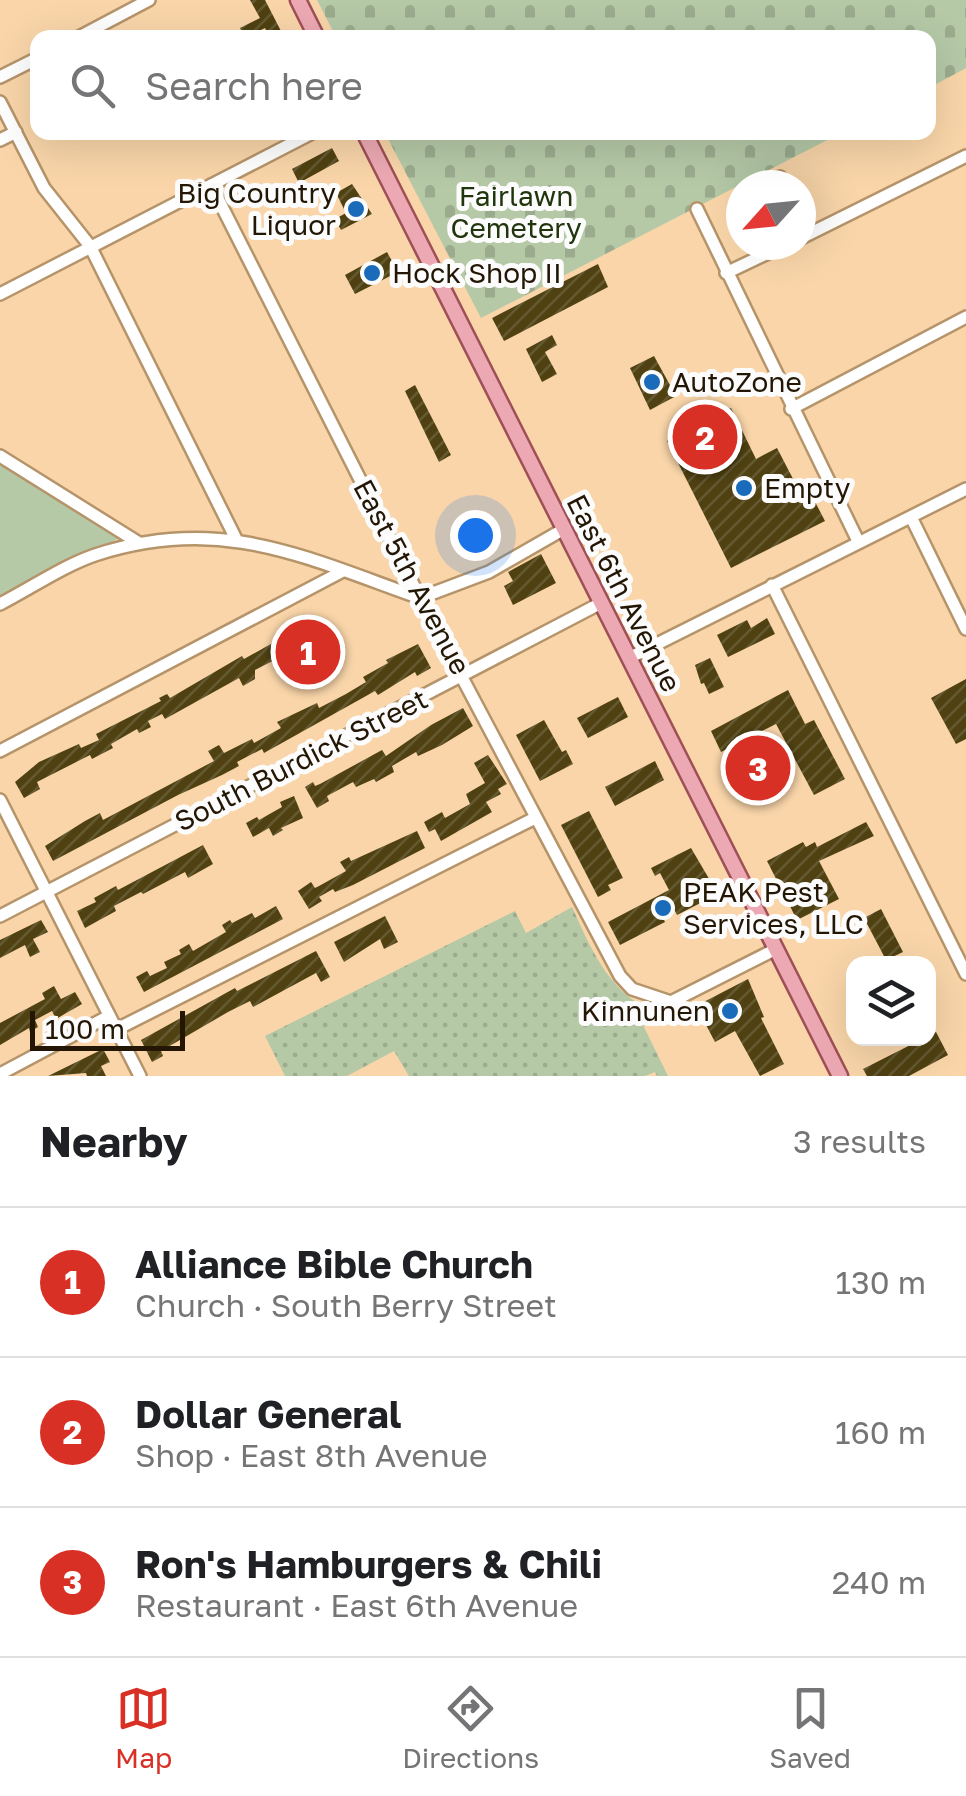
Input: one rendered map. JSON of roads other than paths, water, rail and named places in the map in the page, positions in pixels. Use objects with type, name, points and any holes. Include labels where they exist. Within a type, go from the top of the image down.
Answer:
[{"type":"main road","points":[[298,0],[312,30]]},
{"type":"main road","name":"East 6th Avenue","points":[[368,140],[840,1076]]},
{"type":"street","points":[[92,30],[149,0]]},
{"type":"street","points":[[0,78],[30,62]]},
{"type":"street","points":[[0,102],[44,188],[90,246],[236,538]]},
{"type":"street","points":[[0,140],[16,132]]},
{"type":"street","points":[[0,294],[298,140]]},
{"type":"street","points":[[816,228],[966,156]]},
{"type":"street","name":"East 5th Avenue","points":[[211,185],[420,598],[615,968],[632,989],[671,1002],[776,949]]},
{"type":"street","points":[[697,210],[858,541]]},
{"type":"street","points":[[726,273],[754,260]]},
{"type":"street","points":[[791,409],[966,317]]},
{"type":"street","points":[[0,456],[139,543]]},
{"type":"street","points":[[630,658],[966,488]]},
{"type":"street","points":[[910,517],[966,629]]},
{"type":"street","points":[[0,604],[92,556],[139,543],[189,537],[236,538],[273,547],[420,598],[489,572],[564,528]]},
{"type":"street","points":[[0,750],[343,571]]},
{"type":"street","points":[[772,585],[966,974]]},
{"type":"street","name":"South Burdick Street","points":[[0,916],[601,603]]},
{"type":"street","points":[[0,800],[140,1076]]},
{"type":"street","points":[[116,1029],[535,818]]},
{"type":"street","points":[[0,1074],[109,1016]]},
{"type":"place","name":"Big Country Liquor","points":[[356,209]]},
{"type":"place","name":"Hock Shop II","points":[[372,273]]},
{"type":"place","name":"AutoZone","points":[[652,382]]},
{"type":"place","name":"Dollar General","points":[[705,437]]},
{"type":"place","name":"Empty","points":[[744,488]]},
{"type":"place","name":"Alliance Bible Church","points":[[308,652]]},
{"type":"place","name":"Ron's Hamburgers & Chili","points":[[758,768]]},
{"type":"place","name":"PEAK Pest Services, LLC","points":[[663,908]]},
{"type":"place","name":"Kinnunen","points":[[730,1011]]},
{"type":"park label","name":"Fairlawn Cemetery","points":[[516,212]]}]
